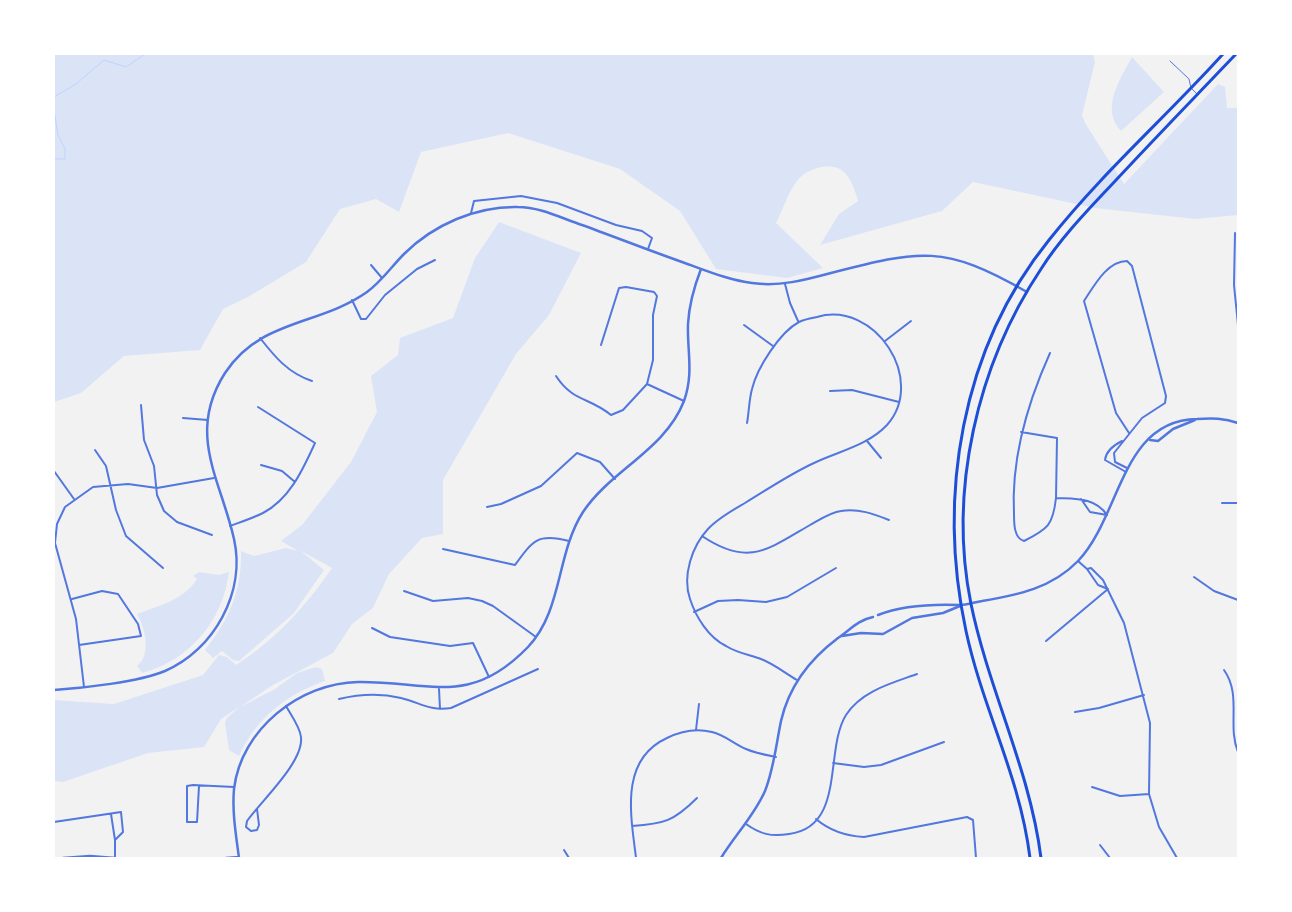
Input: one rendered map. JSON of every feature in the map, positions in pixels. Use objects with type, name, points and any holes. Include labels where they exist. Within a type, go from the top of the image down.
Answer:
[{"type":"main road","points":[[1030,858],[1024,817],[1013,776],[975,665],[961,605],[953,520],[959,451],[968,403],[978,373],[1016,286],[1048,240],[1084,198],[1223,54]]},
{"type":"main road","points":[[1042,858],[1038,830],[1022,767],[989,673],[971,603],[964,528],[965,491],[973,435],[996,354],[1040,270],[1069,232],[1236,54]]},
{"type":"street","points":[[471,214],[474,201],[521,196],[557,203],[616,226],[642,231],[652,238],[648,249]]},
{"type":"street","points":[[54,690],[84,687],[165,671],[185,659],[204,644],[224,615],[233,587],[236,555],[230,526],[214,478],[206,435],[214,394],[226,371],[244,350],[260,338],[286,326],[334,310],[367,292],[420,240],[452,220],[506,207],[530,207],[701,269],[751,283],[785,284],[888,258],[924,254],[966,262],[1027,292]]},
{"type":"street","points":[[1235,233],[1234,285],[1238,325]]},
{"type":"street","points":[[352,300],[358,315],[361,319],[366,319],[385,295],[417,269],[435,260]]},
{"type":"street","points":[[1128,468],[1115,462],[1114,453],[1142,418],[1164,403],[1166,396],[1132,266],[1127,261],[1120,261],[1100,277],[1084,301],[1116,413],[1129,433]]},
{"type":"street","points":[[371,265],[382,278]]},
{"type":"street","points":[[226,858],[239,858],[234,818],[234,787],[252,742],[286,706],[321,689],[345,683],[367,682],[439,689],[464,685],[489,677],[510,664],[536,637],[551,608],[569,541],[584,512],[596,497],[663,436],[684,401],[691,360],[688,326],[690,301],[701,269]]},
{"type":"street","points":[[785,284],[790,303],[799,322]]},
{"type":"street","points":[[556,376],[572,395],[595,404],[614,415],[634,400],[647,384],[653,360],[653,315],[657,296],[654,292],[626,286],[619,288],[601,345]]},
{"type":"street","points":[[747,423],[752,388],[774,346],[799,322],[822,315],[842,316],[870,327],[885,341],[899,366],[901,378],[899,402],[894,416],[887,425],[867,441],[803,468],[733,511],[710,527],[702,536],[691,560],[687,592],[694,612],[710,633],[725,646],[763,660],[798,680]]},
{"type":"street","points":[[885,341],[911,321]]},
{"type":"street","points":[[744,325],[774,346]]},
{"type":"street","points":[[260,338],[285,367],[294,374],[312,381]]},
{"type":"street","points":[[1022,432],[1057,438],[1054,514],[1048,528],[1022,541],[1016,532],[1013,501],[1016,462],[1022,432],[1034,389],[1050,353]]},
{"type":"street","points":[[647,384],[684,401]]},
{"type":"street","points":[[830,391],[852,390],[899,402]]},
{"type":"street","points":[[141,406],[144,440],[155,470],[159,502],[167,515],[177,522],[212,535]]},
{"type":"street","points":[[230,526],[263,513],[282,499],[295,482],[315,443],[258,407]]},
{"type":"street","points":[[1149,440],[1158,441],[1173,429],[1197,419],[1210,417],[1238,423]]},
{"type":"street","points":[[183,418],[208,420]]},
{"type":"street","points":[[840,637],[861,633],[883,634],[912,618],[943,613],[961,605],[1012,596],[1038,588],[1056,578],[1078,561],[1099,532],[1134,456],[1153,434],[1187,418],[1197,419]]},
{"type":"street","points":[[867,441],[881,458]]},
{"type":"street","points":[[1122,441],[1115,444],[1105,455],[1105,460],[1108,464],[1126,472]]},
{"type":"street","points":[[95,450],[106,466],[112,484],[116,510],[126,536],[163,568]]},
{"type":"street","points":[[487,507],[501,504],[541,486],[577,453],[600,462],[615,479]]},
{"type":"street","points":[[261,464],[282,471],[295,482]]},
{"type":"street","points":[[54,471],[74,499]]},
{"type":"street","points":[[84,687],[72,599],[56,543],[58,524],[65,507],[93,487],[112,484],[156,488],[214,478]]},
{"type":"street","points":[[1056,498],[1090,501],[1100,507],[1107,515]]},
{"type":"street","points":[[1080,499],[1086,508],[1092,512],[1107,515]]},
{"type":"street","points":[[1086,508],[1090,501]]},
{"type":"street","points":[[1222,503],[1238,503]]},
{"type":"street","points":[[702,536],[717,546],[736,553],[756,552],[776,544],[818,520],[840,511],[868,511],[889,520]]},
{"type":"street","points":[[443,549],[515,565],[527,548],[536,540],[552,536],[569,541]]},
{"type":"street","points":[[1078,561],[1087,569],[1087,572],[1098,585],[1108,589]]},
{"type":"street","points":[[694,612],[718,601],[766,602],[787,597],[836,568]]},
{"type":"street","points":[[1087,569],[1091,568],[1099,575],[1120,610],[1150,723],[1149,794],[1159,827],[1177,858]]},
{"type":"street","points":[[1194,577],[1214,591],[1238,600]]},
{"type":"street","points":[[1046,641],[1108,589]]},
{"type":"street","points":[[72,599],[102,591],[118,594],[138,624],[142,636],[79,645]]},
{"type":"street","points":[[404,591],[433,601],[468,598],[482,601],[493,606],[536,637]]},
{"type":"street","points":[[878,615],[904,608],[950,604],[961,605]]},
{"type":"street","points":[[721,858],[746,824],[764,793],[776,757],[781,721],[798,680],[816,657],[850,627],[873,617]]},
{"type":"street","points":[[372,628],[390,636],[450,646],[473,642],[489,677]]},
{"type":"street","points":[[339,699],[366,694],[386,695],[431,709],[451,708],[538,670]]},
{"type":"street","points":[[1224,670],[1233,686],[1234,736],[1238,752]]},
{"type":"street","points":[[746,824],[763,834],[782,835],[802,831],[816,819],[823,811],[830,793],[837,734],[846,715],[853,706],[870,693],[918,674]]},
{"type":"street","points":[[439,689],[440,709]]},
{"type":"street","points":[[1075,712],[1099,708],[1144,695]]},
{"type":"street","points":[[696,730],[700,704]]},
{"type":"street","points":[[257,809],[259,825],[257,830],[251,831],[246,824],[257,809],[287,773],[301,744],[300,731],[286,706]]},
{"type":"street","points":[[636,858],[632,826],[631,785],[641,760],[657,743],[678,733],[696,730],[718,734],[746,749],[776,757]]},
{"type":"street","points":[[833,763],[864,767],[881,765],[944,742]]},
{"type":"street","points":[[199,786],[197,822],[187,822],[188,786],[199,786],[234,787]]},
{"type":"street","points":[[1092,787],[1120,796],[1149,794]]},
{"type":"street","points":[[632,826],[669,821],[681,814],[697,798]]},
{"type":"street","points":[[54,822],[111,814],[117,811],[122,815],[123,832],[115,840]]},
{"type":"street","points":[[63,858],[81,856],[115,858],[115,840],[111,814]]},
{"type":"street","points":[[816,819],[834,831],[864,837],[967,817],[973,820],[976,858]]},
{"type":"street","points":[[1100,845],[1110,858]]},
{"type":"street","points":[[564,850],[569,858]]},
{"type":"lane","points":[[1170,61],[1189,79],[1191,88],[1198,94]]},
{"type":"shaded area","points":[[54,54],[1093,54],[1095,62],[1082,115],[1085,123],[1124,184],[1218,84],[1225,87],[1227,108],[1238,108],[1238,215],[1195,219],[1095,208],[973,182],[942,211],[820,245],[839,214],[858,201],[845,173],[840,169],[827,166],[813,169],[801,176],[788,196],[776,223],[823,268],[787,278],[716,269],[680,211],[620,169],[508,133],[421,152],[399,212],[376,199],[340,209],[306,262],[248,297],[223,309],[200,350],[124,356],[81,393],[54,402]]},
{"type":"shaded area","points":[[1132,57],[1164,92],[1121,131],[1112,113],[1112,104],[1118,84]]},
{"type":"shaded area","points":[[499,222],[581,253],[549,315],[516,354],[443,480],[443,534],[422,538],[389,574],[373,608],[352,624],[333,653],[273,685],[240,707],[275,689],[297,673],[316,667],[322,669],[325,681],[298,693],[274,709],[254,730],[239,756],[229,750],[225,723],[227,718],[239,707],[221,719],[204,747],[148,753],[63,782],[54,781],[54,700],[114,704],[203,675],[219,655],[227,657],[236,665],[264,645],[312,596],[332,568],[301,551],[324,570],[294,613],[239,661],[233,660],[222,651],[213,658],[205,650],[221,627],[232,604],[239,579],[241,551],[254,556],[286,548],[298,551],[281,541],[302,525],[351,462],[377,412],[371,376],[398,355],[400,338],[453,318],[475,258]]},
{"type":"shaded area","points":[[199,572],[219,575],[229,572],[226,590],[220,607],[201,636],[189,648],[175,659],[142,673],[137,666],[142,661],[146,641],[137,614],[178,597],[192,586],[197,579],[193,576]]},
{"type":"waterway","points":[[54,97],[76,84],[104,60],[126,67],[145,54]]},
{"type":"waterway","points":[[54,110],[58,135],[65,149],[65,159],[54,159]]}]
